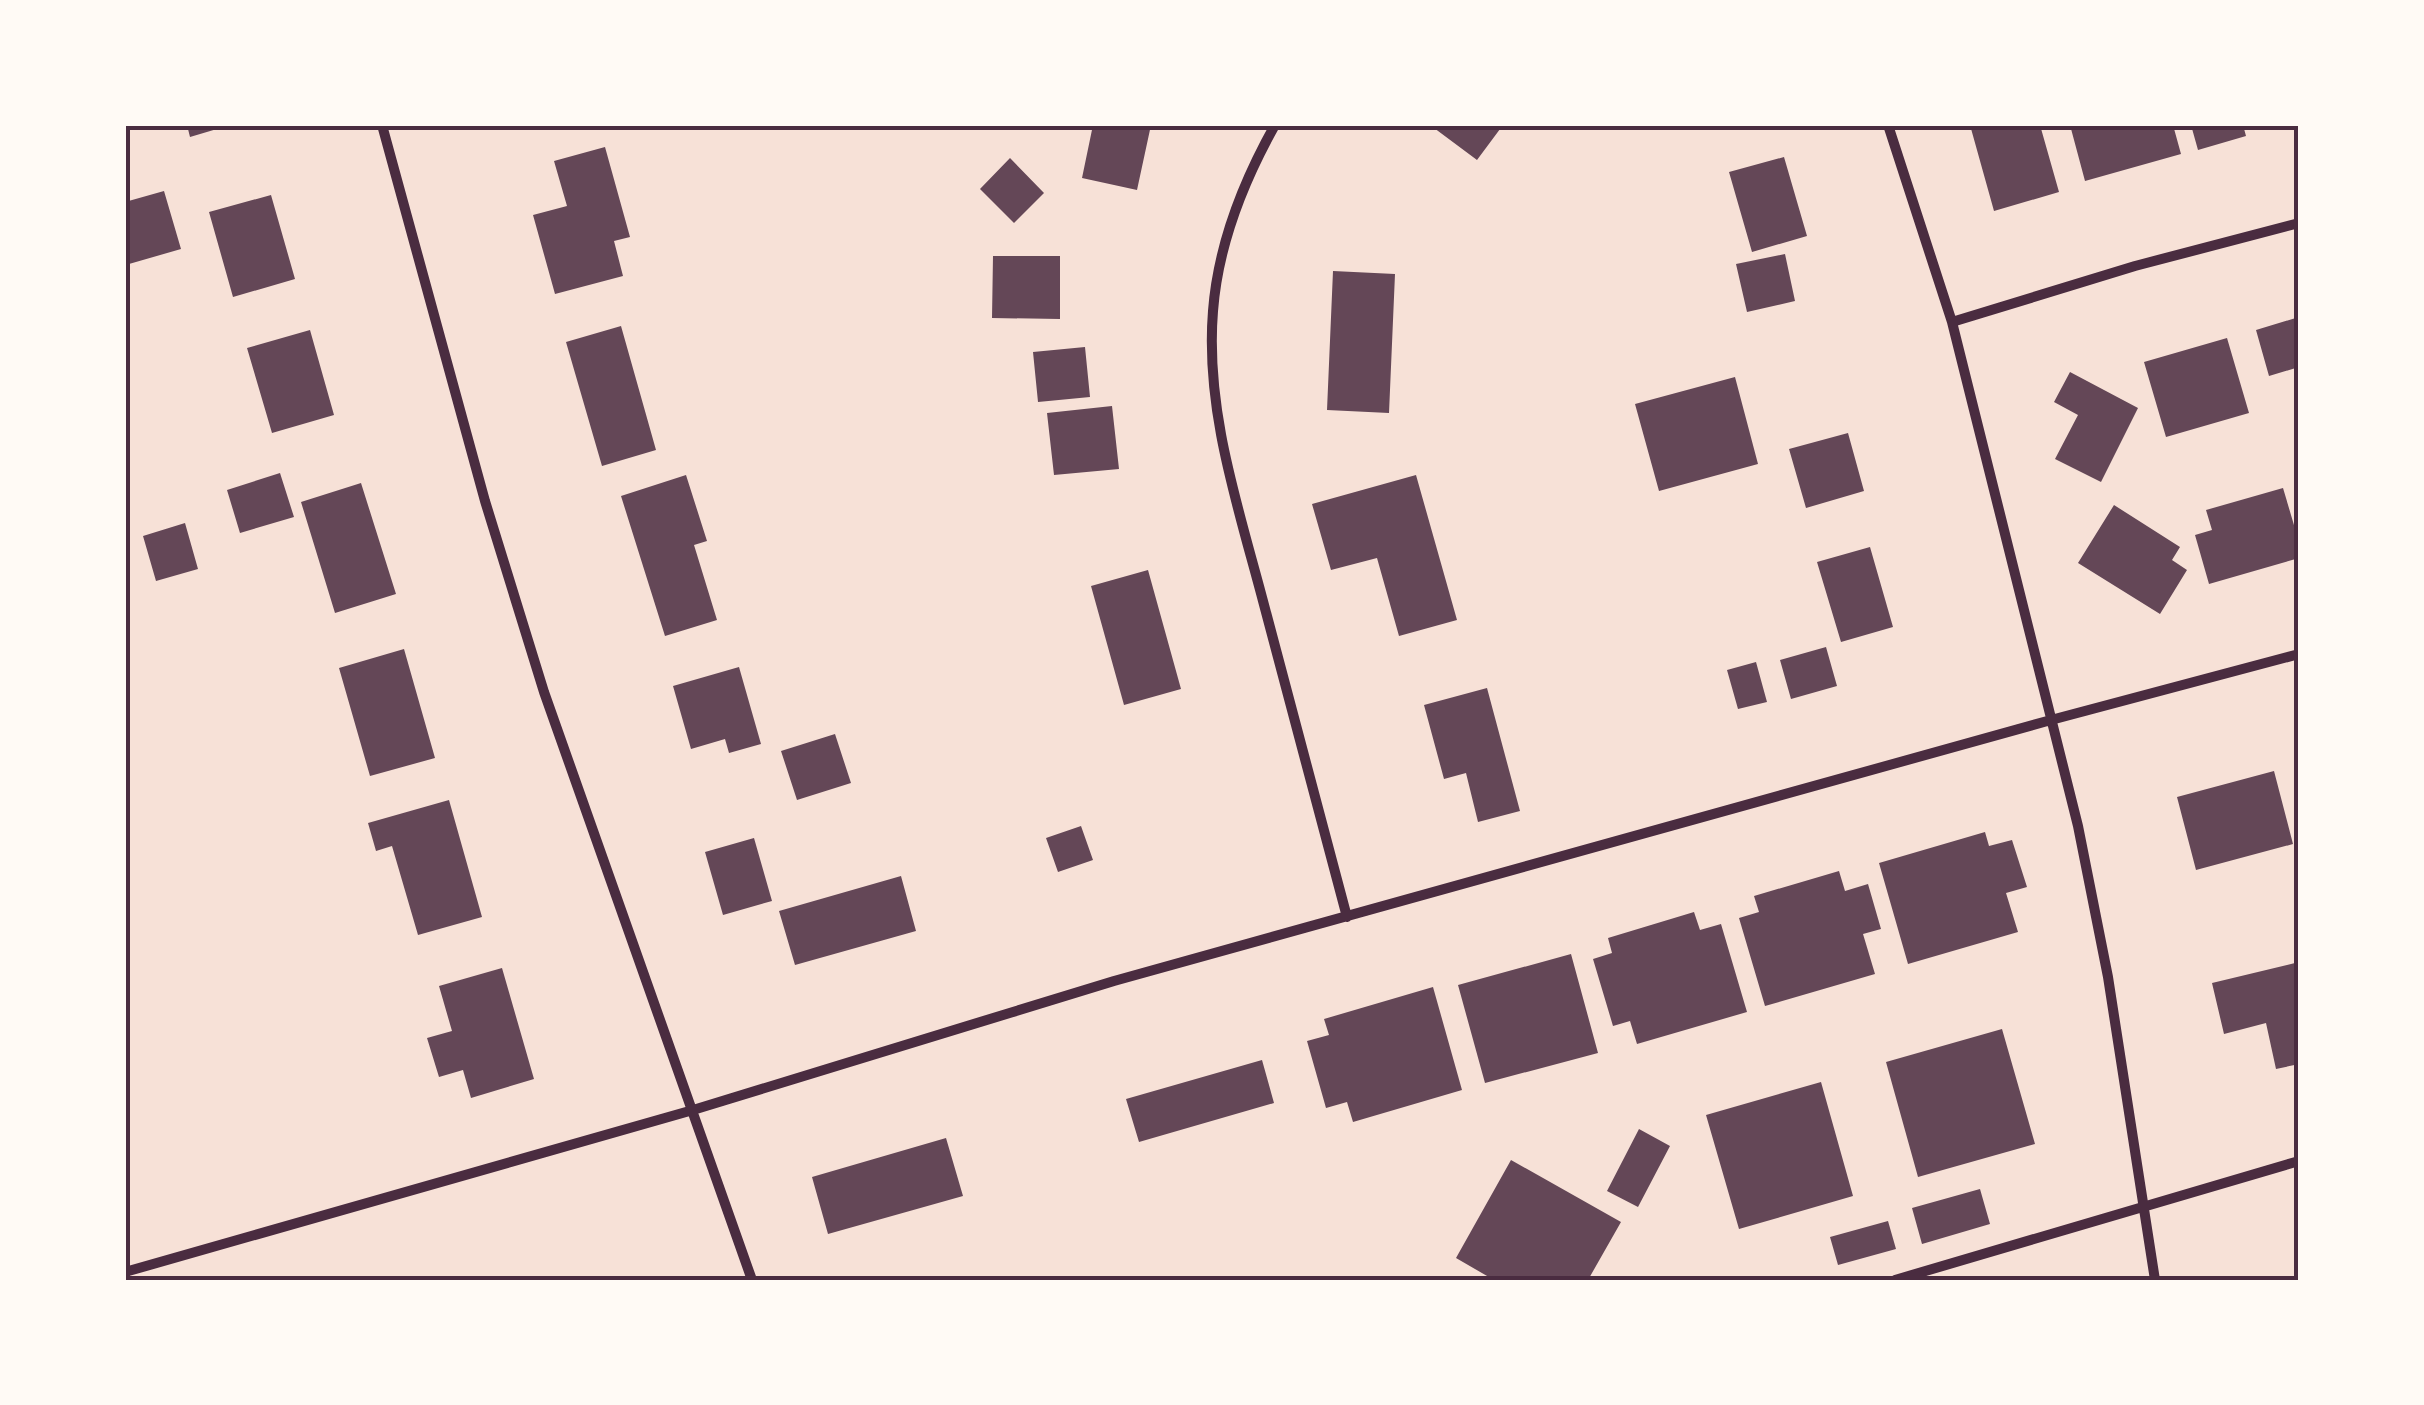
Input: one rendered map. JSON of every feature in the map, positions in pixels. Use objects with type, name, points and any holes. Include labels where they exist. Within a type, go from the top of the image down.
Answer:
[{"type":"street","points":[[382,125],[485,501],[544,692],[752,1280]]},
{"type":"street","points":[[1275,125],[1234,214],[1220,261],[1213,310],[1212,361],[1226,463],[1347,916]]},
{"type":"street","points":[[1888,125],[1952,322],[2078,826],[2108,977],[2155,1280]]},
{"type":"street","points":[[1952,322],[2135,266],[2299,223]]},
{"type":"street","points":[[125,1272],[693,1110],[1114,980],[2299,654]]},
{"type":"street","points":[[1895,1280],[2299,1160]]},
{"type":"building","points":[[187,125],[227,125],[227,126],[190,137]]},
{"type":"building","points":[[1093,125],[1151,125],[1137,190],[1082,178]]},
{"type":"building","points":[[1430,125],[1503,125],[1477,160]]},
{"type":"building","points":[[1970,125],[2040,125],[2059,192],[1994,211]]},
{"type":"building","points":[[2070,125],[2173,125],[2181,154],[2085,181]]},
{"type":"building","points":[[2191,125],[2243,125],[2246,136],[2198,150]]},
{"type":"building","points":[[605,147],[630,237],[614,241],[623,276],[555,294],[533,215],[567,206],[554,161]]},
{"type":"building","points":[[1784,157],[1807,236],[1752,252],[1729,172]]},
{"type":"building","points":[[1010,158],[1044,193],[1014,223],[980,189]]},
{"type":"building","points":[[164,191],[181,249],[129,264],[125,249],[125,202]]},
{"type":"building","points":[[271,195],[295,279],[233,297],[209,212]]},
{"type":"building","points":[[1785,254],[1795,301],[1747,312],[1736,264]]},
{"type":"building","points":[[993,256],[1060,256],[1060,319],[992,318]]},
{"type":"building","points":[[1333,271],[1395,274],[1389,413],[1327,410]]},
{"type":"building","points":[[2299,317],[2299,367],[2269,376],[2256,330]]},
{"type":"building","points":[[621,326],[656,450],[602,466],[566,342]]},
{"type":"building","points":[[310,330],[334,415],[272,433],[247,348]]},
{"type":"building","points":[[2227,338],[2249,413],[2166,437],[2144,362]]},
{"type":"building","points":[[1085,347],[1090,397],[1038,402],[1033,352]]},
{"type":"building","points":[[2070,372],[2138,408],[2101,482],[2055,459],[2078,415],[2054,402]]},
{"type":"building","points":[[1735,377],[1758,464],[1659,491],[1635,404]]},
{"type":"building","points":[[1112,406],[1119,469],[1054,475],[1047,413]]},
{"type":"building","points":[[1848,433],[1864,491],[1806,508],[1789,449]]},
{"type":"building","points":[[280,473],[294,517],[240,533],[227,490]]},
{"type":"building","points":[[686,475],[707,541],[694,545],[717,620],[665,636],[621,496]]},
{"type":"building","points":[[1416,475],[1457,620],[1399,636],[1377,558],[1331,570],[1312,504]]},
{"type":"building","points":[[361,483],[396,594],[335,613],[301,502]]},
{"type":"building","points":[[2283,488],[2299,542],[2299,558],[2209,584],[2195,535],[2212,530],[2206,510]]},
{"type":"building","points":[[2114,505],[2180,547],[2172,560],[2187,570],[2160,614],[2078,563]]},
{"type":"building","points":[[185,523],[198,569],[156,581],[143,536]]},
{"type":"building","points":[[1870,547],[1893,627],[1841,642],[1817,562]]},
{"type":"building","points":[[1148,570],[1181,689],[1124,705],[1091,586]]},
{"type":"building","points":[[1826,647],[1837,686],[1791,699],[1780,660]]},
{"type":"building","points":[[404,649],[435,758],[370,776],[339,668]]},
{"type":"building","points":[[1756,662],[1767,702],[1738,709],[1727,670]]},
{"type":"building","points":[[739,667],[761,744],[729,753],[725,739],[691,749],[673,686]]},
{"type":"building","points":[[1487,688],[1520,811],[1478,822],[1466,773],[1444,779],[1424,705]]},
{"type":"building","points":[[835,734],[851,783],[797,800],[781,751]]},
{"type":"building","points":[[2274,771],[2293,844],[2196,870],[2177,797]]},
{"type":"building","points":[[449,800],[482,917],[418,935],[392,846],[376,851],[368,823]]},
{"type":"building","points":[[1081,826],[1093,860],[1058,872],[1046,838]]},
{"type":"building","points":[[1985,832],[1989,846],[2012,840],[2027,887],[2006,893],[2018,932],[1908,964],[1879,863]]},
{"type":"building","points":[[754,838],[772,901],[723,915],[705,852]]},
{"type":"building","points":[[1839,871],[1845,891],[1868,884],[1881,929],[1863,934],[1875,974],[1765,1006],[1739,918],[1759,912],[1754,896]]},
{"type":"building","points":[[901,876],[916,931],[795,965],[779,911]]},
{"type":"building","points":[[1694,912],[1700,930],[1721,924],[1747,1012],[1637,1044],[1630,1021],[1613,1026],[1593,959],[1612,953],[1608,938]]},
{"type":"building","points":[[1571,954],[1598,1053],[1485,1083],[1458,985]]},
{"type":"building","points":[[2299,962],[2299,1064],[2276,1069],[2266,1023],[2224,1034],[2212,983]]},
{"type":"building","points":[[502,968],[534,1079],[471,1098],[463,1070],[439,1077],[427,1038],[452,1031],[439,986]]},
{"type":"building","points":[[1433,987],[1462,1090],[1353,1122],[1347,1102],[1326,1108],[1307,1041],[1329,1035],[1324,1019]]},
{"type":"building","points":[[2002,1029],[2035,1144],[1918,1177],[1886,1062]]},
{"type":"building","points":[[1262,1060],[1274,1103],[1139,1142],[1126,1099]]},
{"type":"building","points":[[1821,1082],[1853,1196],[1739,1229],[1706,1115]]},
{"type":"building","points":[[1639,1129],[1670,1146],[1638,1207],[1607,1191]]},
{"type":"building","points":[[946,1138],[963,1196],[828,1234],[812,1177]]},
{"type":"building","points":[[1511,1160],[1621,1222],[1588,1280],[1494,1280],[1456,1258]]},
{"type":"building","points":[[1980,1189],[1990,1224],[1922,1244],[1912,1208]]},
{"type":"building","points":[[1888,1221],[1896,1249],[1838,1265],[1830,1237]]}]
